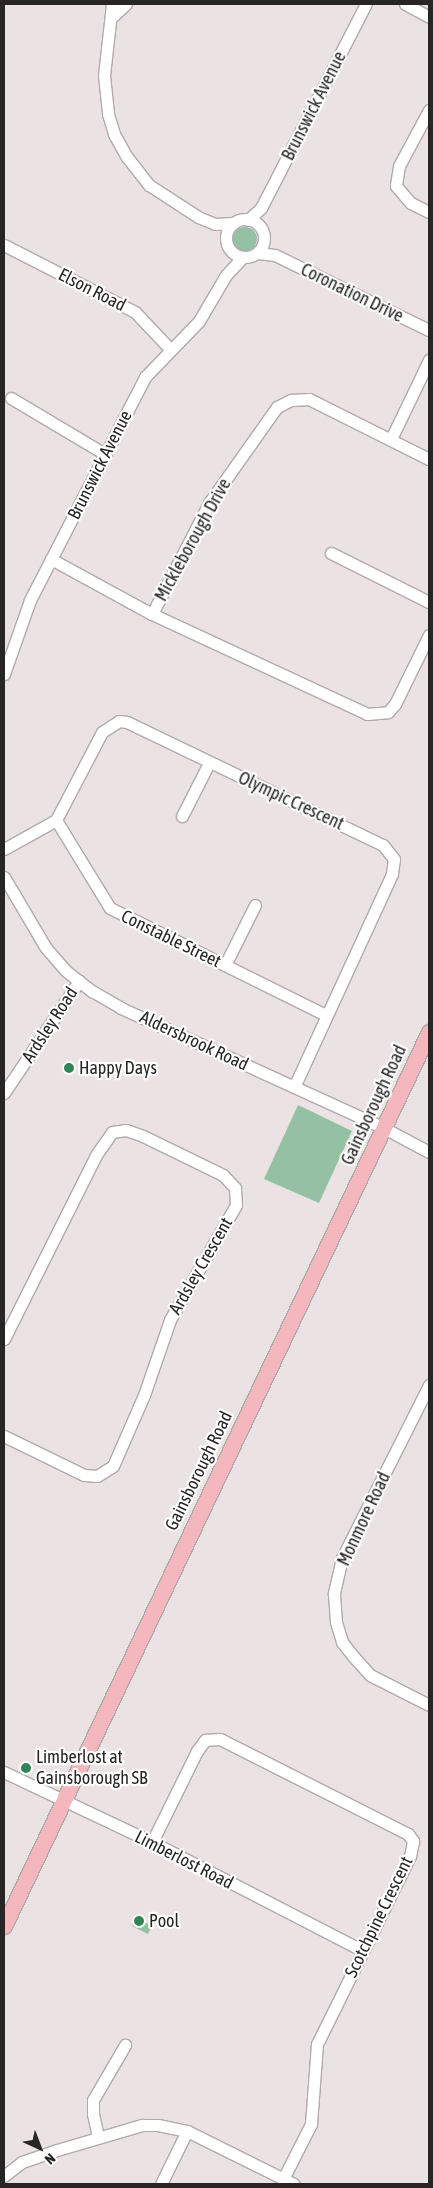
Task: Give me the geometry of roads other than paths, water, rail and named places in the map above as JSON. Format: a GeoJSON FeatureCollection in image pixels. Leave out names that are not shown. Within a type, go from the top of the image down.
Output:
{"type":"FeatureCollection","features":[{"type":"Feature","properties":{"kind":"main road","name":"Gainsborough Road"},"geometry":{"type":"LineString","coordinates":[[4,1926],[62,1800],[429,1032]]}},
{"type":"Feature","properties":{"kind":"street"},"geometry":{"type":"LineString","coordinates":[[112,4],[104,75],[114,134],[149,185],[198,217],[215,224],[248,220],[260,226],[265,240],[274,255]]}},
{"type":"Feature","properties":{"kind":"street"},"geometry":{"type":"LineString","coordinates":[[112,17],[126,4]]}},
{"type":"Feature","properties":{"kind":"street","name":"Brunswick Avenue"},"geometry":{"type":"LineString","coordinates":[[248,220],[261,208],[366,4]]}},
{"type":"Feature","properties":{"kind":"street"},"geometry":{"type":"LineString","coordinates":[[405,4],[429,17]]}},
{"type":"Feature","properties":{"kind":"street"},"geometry":{"type":"LineString","coordinates":[[429,110],[398,166],[396,186],[410,203],[429,212]]}},
{"type":"Feature","properties":{"kind":"street","name":"Brunswick Avenue"},"geometry":{"type":"LineString","coordinates":[[260,226],[261,208]]}},
{"type":"Feature","properties":{"kind":"street"},"geometry":{"type":"LineString","coordinates":[[228,245],[228,230],[234,223]]}},
{"type":"Feature","properties":{"kind":"street"},"geometry":{"type":"LineString","coordinates":[[215,224],[228,245],[243,258],[258,253],[265,240]]}},
{"type":"Feature","properties":{"kind":"street","name":"Elson Road"},"geometry":{"type":"LineString","coordinates":[[4,245],[135,312],[170,349]]}},
{"type":"Feature","properties":{"kind":"street","name":"Brunswick Avenue"},"geometry":{"type":"LineString","coordinates":[[226,275],[228,245]]}},
{"type":"Feature","properties":{"kind":"street","name":"Coronation Drive"},"geometry":{"type":"LineString","coordinates":[[258,253],[274,255],[429,330]]}},
{"type":"Feature","properties":{"kind":"street","name":"Brunswick Avenue"},"geometry":{"type":"LineString","coordinates":[[4,674],[30,600],[145,377],[199,321],[226,275],[243,258]]}},
{"type":"Feature","properties":{"kind":"street"},"geometry":{"type":"LineString","coordinates":[[391,439],[429,360]]}},
{"type":"Feature","properties":{"kind":"street"},"geometry":{"type":"LineString","coordinates":[[11,398],[105,454]]}},
{"type":"Feature","properties":{"kind":"street","name":"Mickleborough Drive"},"geometry":{"type":"LineString","coordinates":[[152,614],[209,503],[277,407],[291,400],[309,399],[429,458]]}},
{"type":"Feature","properties":{"kind":"street"},"geometry":{"type":"LineString","coordinates":[[331,553],[429,602]]}},
{"type":"Feature","properties":{"kind":"street","name":"Mickleborough Drive"},"geometry":{"type":"LineString","coordinates":[[51,559],[152,614],[367,714],[388,712],[395,704],[429,635]]}},
{"type":"Feature","properties":{"kind":"street","name":"Olympic Crescent"},"geometry":{"type":"LineString","coordinates":[[56,820],[102,732],[118,721],[127,722],[383,845],[394,859],[392,874],[294,1087]]}},
{"type":"Feature","properties":{"kind":"street"},"geometry":{"type":"LineString","coordinates":[[182,816],[209,763]]}},
{"type":"Feature","properties":{"kind":"street"},"geometry":{"type":"LineString","coordinates":[[4,849],[56,820]]}},
{"type":"Feature","properties":{"kind":"street","name":"Constable Street"},"geometry":{"type":"LineString","coordinates":[[56,820],[110,908],[326,1015]]}},
{"type":"Feature","properties":{"kind":"street","name":"Aldersbrook Road"},"geometry":{"type":"LineString","coordinates":[[4,877],[46,948],[79,981],[121,1008],[384,1128],[429,1152]]}},
{"type":"Feature","properties":{"kind":"street"},"geometry":{"type":"LineString","coordinates":[[225,965],[255,905]]}},
{"type":"Feature","properties":{"kind":"street","name":"Ardsley Road"},"geometry":{"type":"LineString","coordinates":[[4,1093],[79,981]]}},
{"type":"Feature","properties":{"kind":"street","name":"Ardsley Crescent"},"geometry":{"type":"LineString","coordinates":[[4,1339],[96,1154],[112,1132],[126,1130],[143,1136],[224,1175],[235,1188],[236,1205],[170,1320],[144,1395],[113,1466],[97,1476],[84,1475],[4,1436]]}},
{"type":"Feature","properties":{"kind":"street","name":"Monmore Road"},"geometry":{"type":"LineString","coordinates":[[429,1385],[342,1558],[334,1594],[336,1622],[342,1642],[353,1656],[370,1675],[429,1705]]}},
{"type":"Feature","properties":{"kind":"street","name":"Scotchpine Crescent"},"geometry":{"type":"LineString","coordinates":[[152,1842],[197,1750],[205,1740],[213,1739],[220,1739],[408,1834],[413,1842],[410,1856],[317,2044],[311,2124],[288,2182]]}},
{"type":"Feature","properties":{"kind":"street","name":"Limberlost Road"},"geometry":{"type":"LineString","coordinates":[[4,1772],[152,1842],[363,1951]]}},
{"type":"Feature","properties":{"kind":"street"},"geometry":{"type":"LineString","coordinates":[[98,2137],[92,2114],[93,2100],[125,2045]]}},
{"type":"Feature","properties":{"kind":"street"},"geometry":{"type":"LineString","coordinates":[[4,2176],[22,2162],[98,2137],[142,2125],[158,2124],[187,2131],[288,2182]]}},
{"type":"Feature","properties":{"kind":"street"},"geometry":{"type":"LineString","coordinates":[[161,2184],[187,2131]]}},
{"type":"Feature","properties":{"kind":"place","name":"Happy Days"},"geometry":{"type":"Point","coordinates":[69,1068]}},
{"type":"Feature","properties":{"kind":"place","name":"Limberlost at Gainsborough SB"},"geometry":{"type":"Point","coordinates":[26,1768]}},
{"type":"Feature","properties":{"kind":"place","name":"Pool"},"geometry":{"type":"Point","coordinates":[139,1921]}}]}
